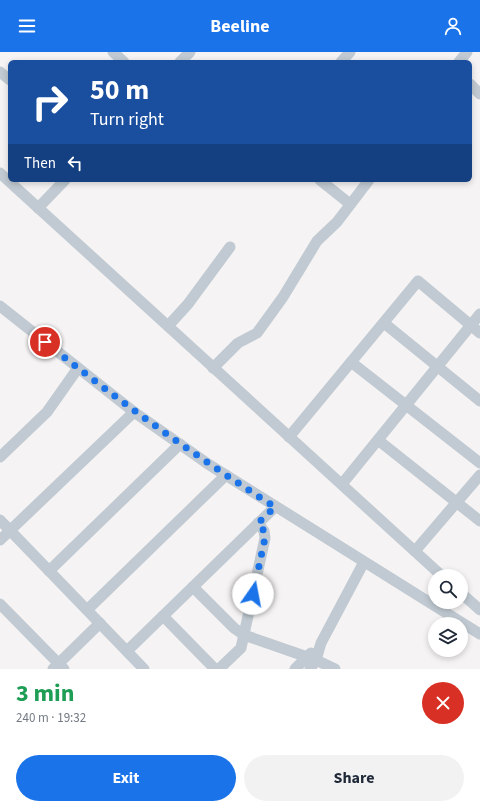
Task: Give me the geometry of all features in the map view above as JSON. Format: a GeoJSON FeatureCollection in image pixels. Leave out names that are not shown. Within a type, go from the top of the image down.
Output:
{"type":"FeatureCollection","features":[{"type":"Feature","properties":{"kind":"street"},"geometry":{"type":"LineString","coordinates":[[113,52],[122,60]]}},
{"type":"Feature","properties":{"kind":"street"},"geometry":{"type":"LineString","coordinates":[[182,60],[190,52]]}},
{"type":"Feature","properties":{"kind":"street"},"geometry":{"type":"LineString","coordinates":[[343,60],[350,52]]}},
{"type":"Feature","properties":{"kind":"street"},"geometry":{"type":"LineString","coordinates":[[461,60],[467,52]]}},
{"type":"Feature","properties":{"kind":"street"},"geometry":{"type":"LineString","coordinates":[[0,72],[8,78]]}},
{"type":"Feature","properties":{"kind":"street"},"geometry":{"type":"LineString","coordinates":[[472,86],[480,94]]}},
{"type":"Feature","properties":{"kind":"street"},"geometry":{"type":"LineString","coordinates":[[0,173],[8,180]]}},
{"type":"Feature","properties":{"kind":"street"},"geometry":{"type":"LineString","coordinates":[[10,182],[434,569]]}},
{"type":"Feature","properties":{"kind":"street"},"geometry":{"type":"LineString","coordinates":[[38,208],[63,182]]}},
{"type":"Feature","properties":{"kind":"street"},"geometry":{"type":"LineString","coordinates":[[322,182],[350,204]]}},
{"type":"Feature","properties":{"kind":"street"},"geometry":{"type":"LineString","coordinates":[[213,368],[238,343],[257,333],[303,266],[316,241],[337,222],[367,182]]}},
{"type":"Feature","properties":{"kind":"street"},"geometry":{"type":"LineString","coordinates":[[168,326],[188,304],[230,247]]}},
{"type":"Feature","properties":{"kind":"street"},"geometry":{"type":"LineString","coordinates":[[289,437],[418,281],[480,333]]}},
{"type":"Feature","properties":{"kind":"street"},"geometry":{"type":"LineString","coordinates":[[0,306],[134,412],[180,444],[275,507],[480,634]]}},
{"type":"Feature","properties":{"kind":"street"},"geometry":{"type":"LineString","coordinates":[[342,484],[480,314]]}},
{"type":"Feature","properties":{"kind":"street"},"geometry":{"type":"LineString","coordinates":[[384,323],[480,401]]}},
{"type":"Feature","properties":{"kind":"street"},"geometry":{"type":"LineString","coordinates":[[351,362],[480,463]]}},
{"type":"Feature","properties":{"kind":"street"},"geometry":{"type":"LineString","coordinates":[[0,457],[46,412],[78,368]]}},
{"type":"Feature","properties":{"kind":"street"},"geometry":{"type":"LineString","coordinates":[[0,540],[134,412]]}},
{"type":"Feature","properties":{"kind":"street"},"geometry":{"type":"LineString","coordinates":[[378,440],[480,521]]}},
{"type":"Feature","properties":{"kind":"street"},"geometry":{"type":"LineString","coordinates":[[49,571],[180,444]]}},
{"type":"Feature","properties":{"kind":"street"},"geometry":{"type":"LineString","coordinates":[[87,610],[226,475]]}},
{"type":"Feature","properties":{"kind":"street"},"geometry":{"type":"LineString","coordinates":[[415,551],[480,475]]}},
{"type":"Feature","properties":{"kind":"street"},"geometry":{"type":"LineString","coordinates":[[127,651],[275,507]]}},
{"type":"Feature","properties":{"kind":"street"},"geometry":{"type":"LineString","coordinates":[[0,520],[144,669]]}},
{"type":"Feature","properties":{"kind":"street"},"geometry":{"type":"LineString","coordinates":[[219,669],[241,648],[265,538],[264,531],[258,523]]}},
{"type":"Feature","properties":{"kind":"street"},"geometry":{"type":"LineString","coordinates":[[295,669],[311,662],[364,562]]}},
{"type":"Feature","properties":{"kind":"street"},"geometry":{"type":"LineString","coordinates":[[193,587],[234,628],[244,635],[311,662],[335,669]]}},
{"type":"Feature","properties":{"kind":"street"},"geometry":{"type":"LineString","coordinates":[[468,599],[480,610]]}},
{"type":"Feature","properties":{"kind":"street"},"geometry":{"type":"LineString","coordinates":[[0,604],[59,667],[100,623]]}},
{"type":"Feature","properties":{"kind":"street"},"geometry":{"type":"LineString","coordinates":[[163,616],[215,669]]}},
{"type":"Feature","properties":{"kind":"route"},"geometry":{"type":"LineString","coordinates":[[45,342],[134,412],[208,464],[275,507],[258,523],[264,531],[265,538],[253,594]]}}]}
